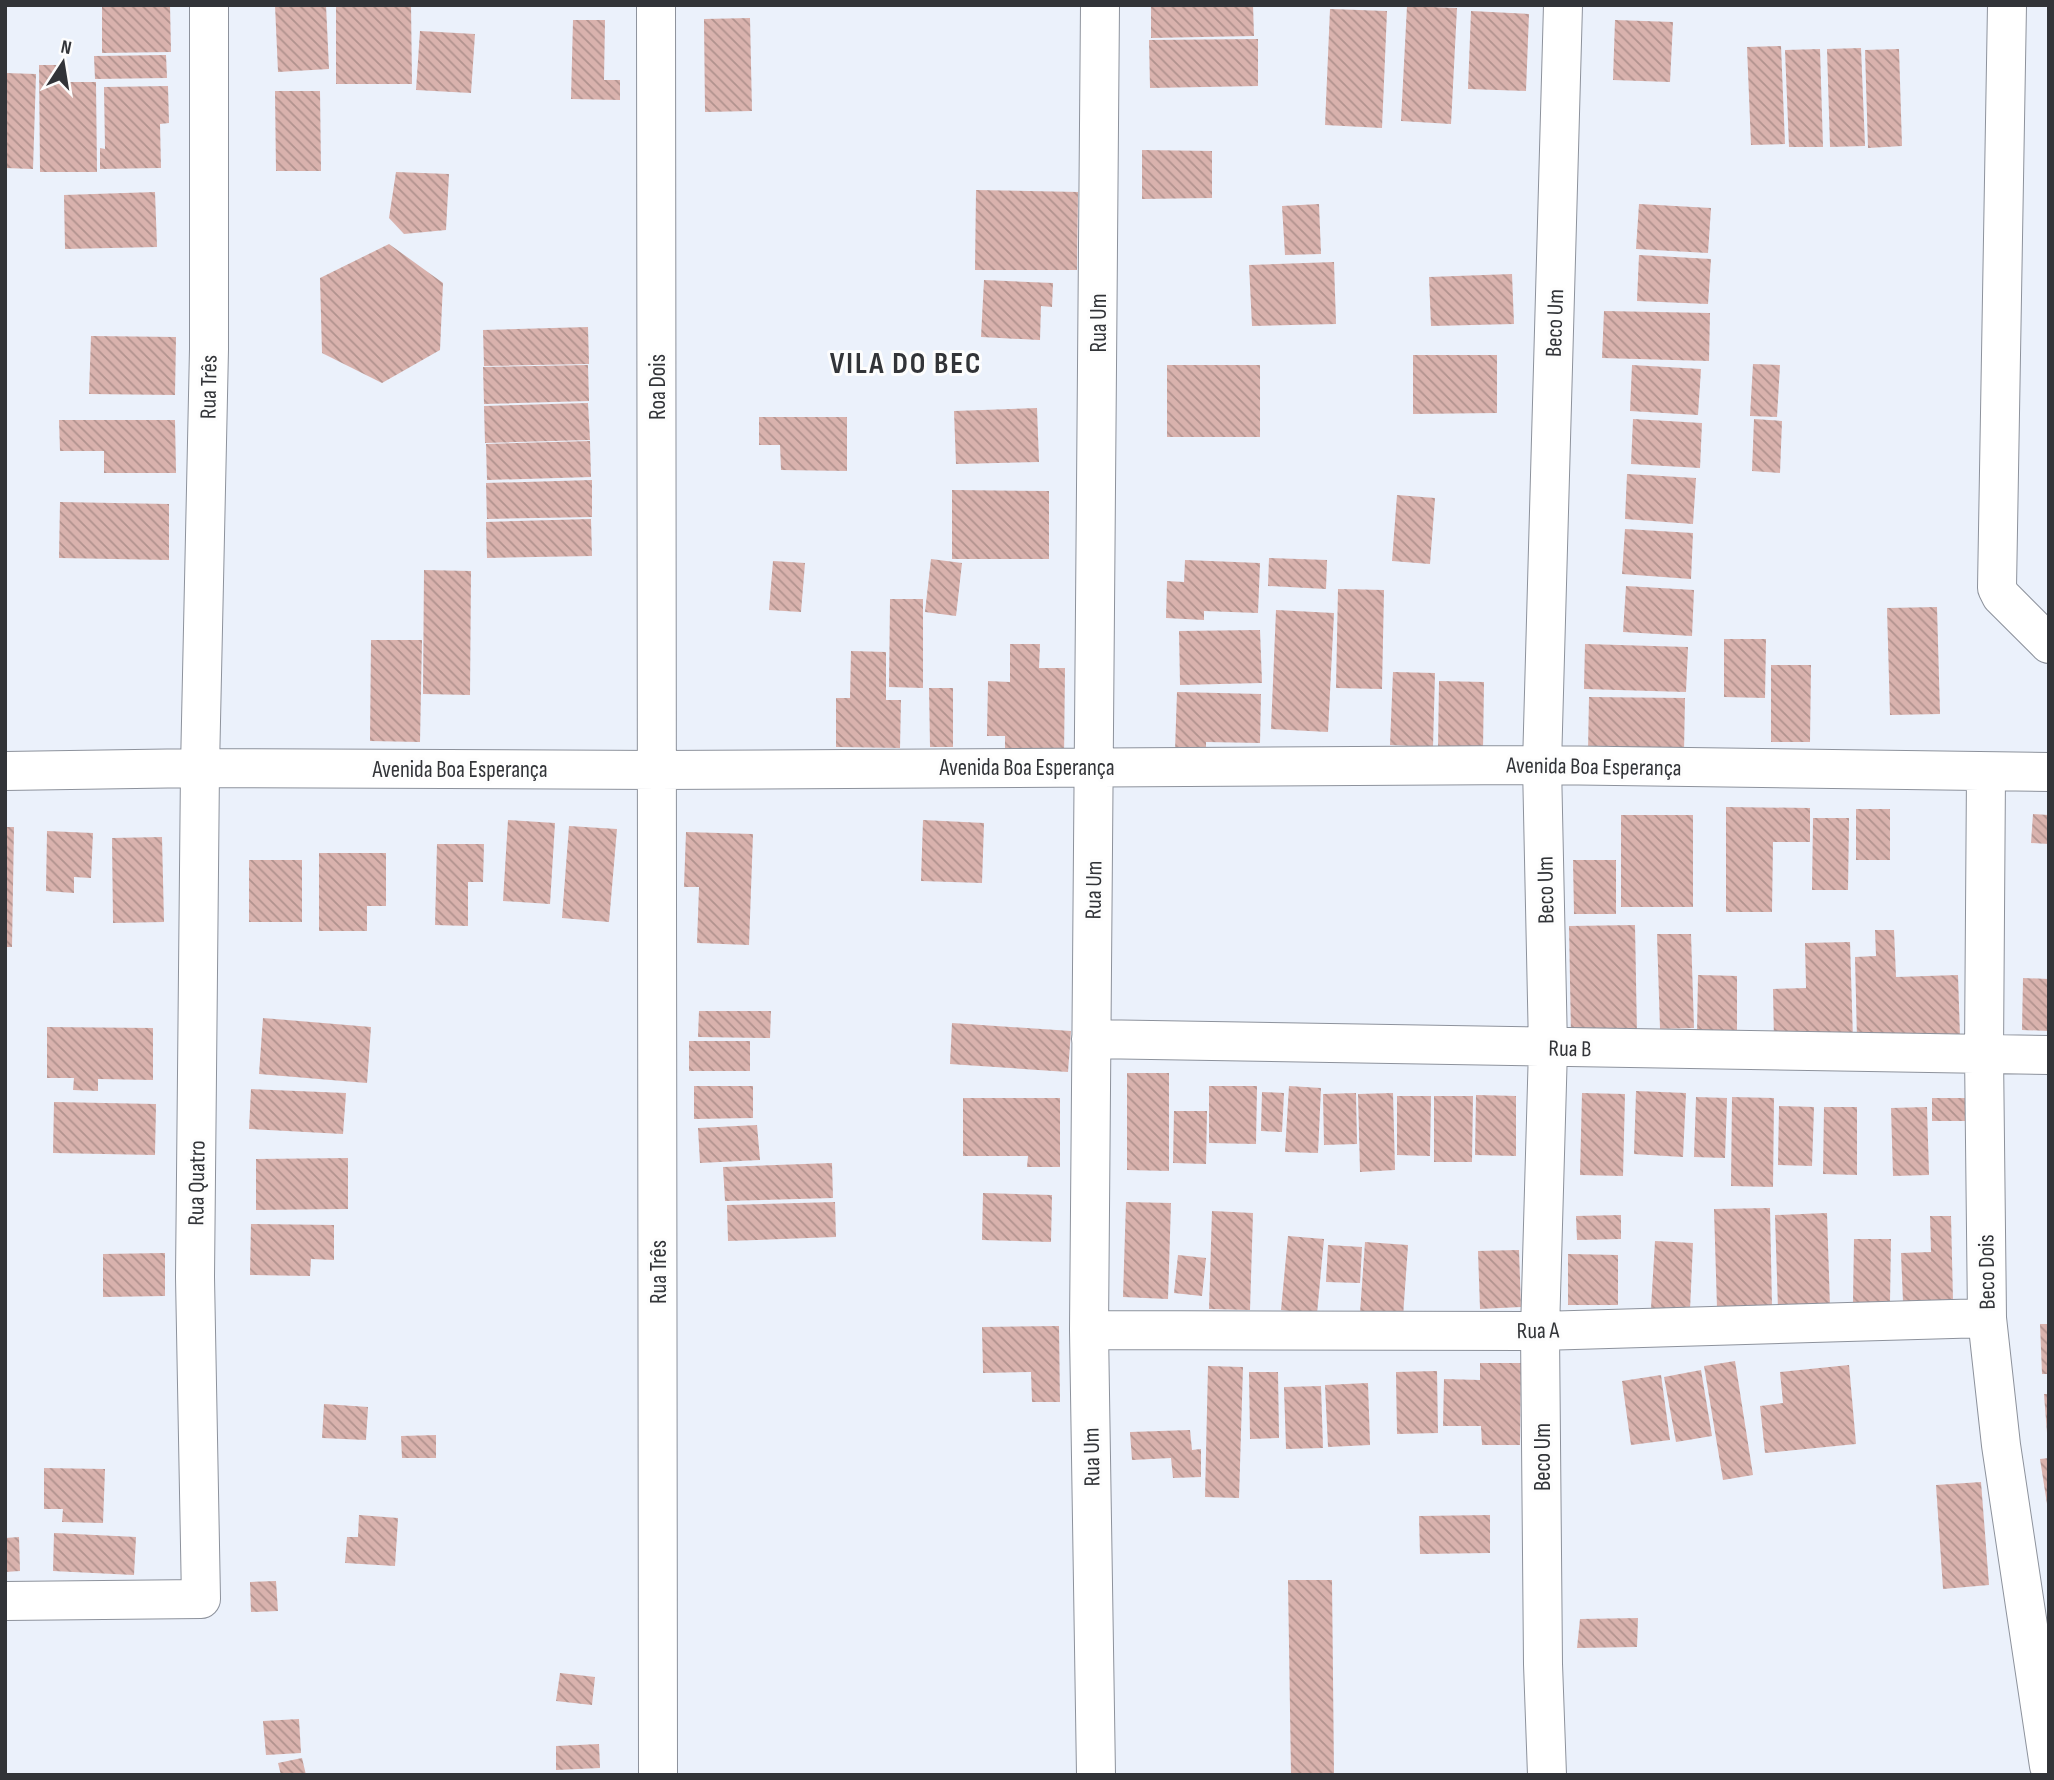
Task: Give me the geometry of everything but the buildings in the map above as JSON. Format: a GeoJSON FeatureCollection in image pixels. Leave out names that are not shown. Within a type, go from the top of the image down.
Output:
{"type":"FeatureCollection","features":[{"type":"Feature","properties":{"kind":"street","name":"Rua Três"},"geometry":{"type":"LineString","coordinates":[[200,768],[209,349],[209,5]]}},
{"type":"Feature","properties":{"kind":"street","name":"Roa Dois"},"geometry":{"type":"LineString","coordinates":[[656,5],[658,770]]}},
{"type":"Feature","properties":{"kind":"street","name":"Rua Um"},"geometry":{"type":"LineString","coordinates":[[1096,1775],[1089,1330],[1100,5]]}},
{"type":"Feature","properties":{"kind":"street","name":"Beco Um"},"geometry":{"type":"LineString","coordinates":[[1547,1775],[1543,1664],[1541,1331],[1548,1048],[1542,765],[1563,5]]}},
{"type":"Feature","properties":{"kind":"street"},"geometry":{"type":"LineString","coordinates":[[2007,5],[1997,587],[2001,596],[2049,644]]}},
{"type":"Feature","properties":{"kind":"street","name":"Avenida Boa Esperança"},"geometry":{"type":"LineString","coordinates":[[5,771],[200,768],[658,770],[1542,765],[2049,772]]}},
{"type":"Feature","properties":{"kind":"street","name":"Rua Quatro"},"geometry":{"type":"LineString","coordinates":[[5,1601],[201,1599],[194,1278],[200,768]]}},
{"type":"Feature","properties":{"kind":"street","name":"Rua Três"},"geometry":{"type":"LineString","coordinates":[[658,770],[658,1775]]}},
{"type":"Feature","properties":{"kind":"street","name":"Beco Dois"},"geometry":{"type":"LineString","coordinates":[[1986,773],[1984,1053],[1987,1318],[2001,1445],[2049,1766]]}},
{"type":"Feature","properties":{"kind":"street","name":"Rua B"},"geometry":{"type":"LineString","coordinates":[[1091,1039],[2049,1055]]}},
{"type":"Feature","properties":{"kind":"street","name":"Rua A"},"geometry":{"type":"LineString","coordinates":[[1089,1330],[1541,1331],[1987,1318]]}},
{"type":"Feature","properties":{"kind":"district","name":"VILA DO BEC"},"geometry":{"type":"Point","coordinates":[906,363]}}]}
